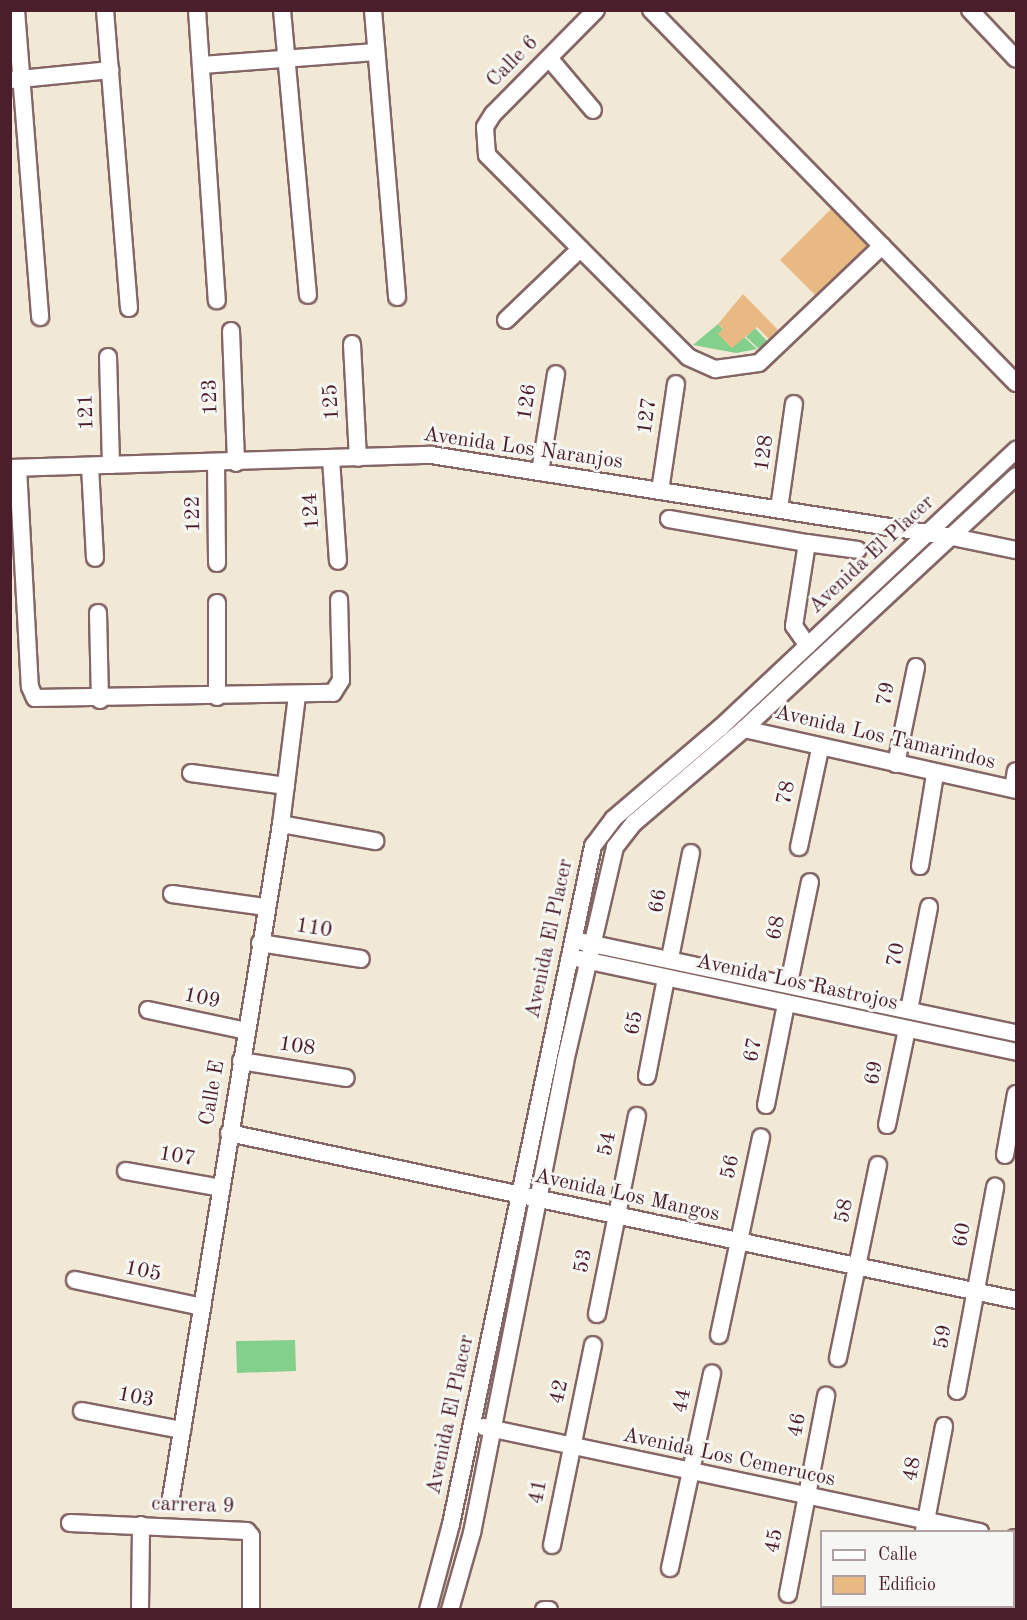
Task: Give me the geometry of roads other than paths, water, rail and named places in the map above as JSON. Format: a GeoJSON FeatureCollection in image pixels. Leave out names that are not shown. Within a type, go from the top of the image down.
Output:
{"type":"FeatureCollection","features":[{"type":"Feature","properties":{"kind":"street"},"geometry":{"type":"LineString","coordinates":[[16,10],[17,79],[40,317]]}},
{"type":"Feature","properties":{"kind":"street"},"geometry":{"type":"LineString","coordinates":[[105,10],[129,309]]}},
{"type":"Feature","properties":{"kind":"street"},"geometry":{"type":"LineString","coordinates":[[196,10],[202,65],[217,300]]}},
{"type":"Feature","properties":{"kind":"street"},"geometry":{"type":"LineString","coordinates":[[282,10],[308,295]]}},
{"type":"Feature","properties":{"kind":"street"},"geometry":{"type":"LineString","coordinates":[[373,10],[397,297]]}},
{"type":"Feature","properties":{"kind":"street","name":"Calle 6"},"geometry":{"type":"LineString","coordinates":[[580,249],[487,154],[485,126],[596,10]]}},
{"type":"Feature","properties":{"kind":"street"},"geometry":{"type":"LineString","coordinates":[[651,10],[1017,382]]}},
{"type":"Feature","properties":{"kind":"street"},"geometry":{"type":"LineString","coordinates":[[970,10],[1017,59]]}},
{"type":"Feature","properties":{"kind":"street"},"geometry":{"type":"LineString","coordinates":[[202,65],[376,52]]}},
{"type":"Feature","properties":{"kind":"street"},"geometry":{"type":"LineString","coordinates":[[549,58],[593,110]]}},
{"type":"Feature","properties":{"kind":"street"},"geometry":{"type":"LineString","coordinates":[[17,79],[111,70]]}},
{"type":"Feature","properties":{"kind":"street"},"geometry":{"type":"LineString","coordinates":[[506,320],[580,249],[688,357],[704,366],[728,370],[759,363],[882,246]]}},
{"type":"Feature","properties":{"kind":"street","name":"123"},"geometry":{"type":"LineString","coordinates":[[231,330],[236,463]]}},
{"type":"Feature","properties":{"kind":"street","name":"125"},"geometry":{"type":"LineString","coordinates":[[352,344],[358,458]]}},
{"type":"Feature","properties":{"kind":"street","name":"121"},"geometry":{"type":"LineString","coordinates":[[108,357],[111,465]]}},
{"type":"Feature","properties":{"kind":"street","name":"126"},"geometry":{"type":"LineString","coordinates":[[540,472],[556,374]]}},
{"type":"Feature","properties":{"kind":"street","name":"127"},"geometry":{"type":"LineString","coordinates":[[660,491],[675,384]]}},
{"type":"Feature","properties":{"kind":"street","name":"128"},"geometry":{"type":"LineString","coordinates":[[779,509],[795,404]]}},
{"type":"Feature","properties":{"kind":"street","name":"Avenida El Placer"},"geometry":{"type":"LineString","coordinates":[[428,1610],[451,1524],[593,846],[613,819],[721,727],[1017,450]]}},
{"type":"Feature","properties":{"kind":"street","name":"Avenida Los Naranjos"},"geometry":{"type":"LineString","coordinates":[[14,468],[236,463],[431,455],[953,537],[1017,550]]}},
{"type":"Feature","properties":{"kind":"street","name":"124"},"geometry":{"type":"LineString","coordinates":[[331,459],[338,561]]}},
{"type":"Feature","properties":{"kind":"street","name":"122"},"geometry":{"type":"LineString","coordinates":[[216,463],[217,564]]}},
{"type":"Feature","properties":{"kind":"street"},"geometry":{"type":"LineString","coordinates":[[90,466],[95,558]]}},
{"type":"Feature","properties":{"kind":"street"},"geometry":{"type":"LineString","coordinates":[[14,468],[17,539],[31,693],[43,700],[333,693],[340,680],[339,600]]}},
{"type":"Feature","properties":{"kind":"street","name":"Avenida El Placer"},"geometry":{"type":"LineString","coordinates":[[450,1610],[472,1533],[565,1062],[615,847],[634,823],[744,729],[1017,476]]}},
{"type":"Feature","properties":{"kind":"street"},"geometry":{"type":"LineString","coordinates":[[669,519],[807,543],[858,549]]}},
{"type":"Feature","properties":{"kind":"street"},"geometry":{"type":"LineString","coordinates":[[807,543],[794,626],[808,646]]}},
{"type":"Feature","properties":{"kind":"street"},"geometry":{"type":"LineString","coordinates":[[217,603],[218,697]]}},
{"type":"Feature","properties":{"kind":"street"},"geometry":{"type":"LineString","coordinates":[[98,613],[100,700]]}},
{"type":"Feature","properties":{"kind":"street","name":"79"},"geometry":{"type":"LineString","coordinates":[[896,764],[916,667]]}},
{"type":"Feature","properties":{"kind":"street","name":"Calle E"},"geometry":{"type":"LineString","coordinates":[[171,1498],[281,824],[297,695]]}},
{"type":"Feature","properties":{"kind":"street","name":"Avenida Los Tamarindos"},"geometry":{"type":"LineString","coordinates":[[744,729],[819,748],[1015,790]]}},
{"type":"Feature","properties":{"kind":"street","name":"78"},"geometry":{"type":"LineString","coordinates":[[799,847],[819,748]]}},
{"type":"Feature","properties":{"kind":"street"},"geometry":{"type":"LineString","coordinates":[[1015,790],[1017,771]]}},
{"type":"Feature","properties":{"kind":"street"},"geometry":{"type":"LineString","coordinates":[[191,772],[286,786]]}},
{"type":"Feature","properties":{"kind":"street"},"geometry":{"type":"LineString","coordinates":[[920,866],[935,774]]}},
{"type":"Feature","properties":{"kind":"street"},"geometry":{"type":"LineString","coordinates":[[281,824],[375,841]]}},
{"type":"Feature","properties":{"kind":"street","name":"66"},"geometry":{"type":"LineString","coordinates":[[670,958],[691,853]]}},
{"type":"Feature","properties":{"kind":"street","name":"68"},"geometry":{"type":"LineString","coordinates":[[789,983],[810,882]]}},
{"type":"Feature","properties":{"kind":"street"},"geometry":{"type":"LineString","coordinates":[[172,894],[266,908]]}},
{"type":"Feature","properties":{"kind":"street","name":"70"},"geometry":{"type":"LineString","coordinates":[[909,1010],[929,908]]}},
{"type":"Feature","properties":{"kind":"street","name":"110"},"geometry":{"type":"LineString","coordinates":[[260,943],[361,959]]}},
{"type":"Feature","properties":{"kind":"street","name":"Avenida Los Rastrojos"},"geometry":{"type":"LineString","coordinates":[[571,949],[593,944],[670,958],[1017,1033]]}},
{"type":"Feature","properties":{"kind":"street","name":"Avenida Los Rastrojos"},"geometry":{"type":"LineString","coordinates":[[571,949],[590,961],[1017,1052]]}},
{"type":"Feature","properties":{"kind":"street","name":"65"},"geometry":{"type":"LineString","coordinates":[[647,1076],[666,978]]}},
{"type":"Feature","properties":{"kind":"street","name":"67"},"geometry":{"type":"LineString","coordinates":[[766,1105],[786,1004]]}},
{"type":"Feature","properties":{"kind":"street","name":"109"},"geometry":{"type":"LineString","coordinates":[[148,1010],[247,1031]]}},
{"type":"Feature","properties":{"kind":"street","name":"69"},"geometry":{"type":"LineString","coordinates":[[887,1125],[907,1029]]}},
{"type":"Feature","properties":{"kind":"street","name":"108"},"geometry":{"type":"LineString","coordinates":[[241,1061],[346,1078]]}},
{"type":"Feature","properties":{"kind":"street"},"geometry":{"type":"LineString","coordinates":[[1005,1155],[1017,1094]]}},
{"type":"Feature","properties":{"kind":"street","name":"54"},"geometry":{"type":"LineString","coordinates":[[617,1217],[637,1116]]}},
{"type":"Feature","properties":{"kind":"street","name":"Avenida Los Mangos"},"geometry":{"type":"LineString","coordinates":[[229,1133],[1017,1300]]}},
{"type":"Feature","properties":{"kind":"street","name":"56"},"geometry":{"type":"LineString","coordinates":[[719,1335],[761,1137]]}},
{"type":"Feature","properties":{"kind":"street","name":"58"},"geometry":{"type":"LineString","coordinates":[[838,1358],[878,1165]]}},
{"type":"Feature","properties":{"kind":"street","name":"107"},"geometry":{"type":"LineString","coordinates":[[126,1171],[221,1188]]}},
{"type":"Feature","properties":{"kind":"street","name":"60"},"geometry":{"type":"LineString","coordinates":[[975,1292],[995,1187]]}},
{"type":"Feature","properties":{"kind":"street","name":"53"},"geometry":{"type":"LineString","coordinates":[[597,1314],[617,1217]]}},
{"type":"Feature","properties":{"kind":"street","name":"105"},"geometry":{"type":"LineString","coordinates":[[75,1280],[202,1307]]}},
{"type":"Feature","properties":{"kind":"street","name":"59"},"geometry":{"type":"LineString","coordinates":[[957,1391],[975,1292]]}},
{"type":"Feature","properties":{"kind":"street","name":"42"},"geometry":{"type":"LineString","coordinates":[[570,1448],[594,1345]]}},
{"type":"Feature","properties":{"kind":"street","name":"44"},"geometry":{"type":"LineString","coordinates":[[670,1568],[712,1373]]}},
{"type":"Feature","properties":{"kind":"street","name":"46"},"geometry":{"type":"LineString","coordinates":[[807,1498],[826,1396]]}},
{"type":"Feature","properties":{"kind":"street","name":"103"},"geometry":{"type":"LineString","coordinates":[[82,1411],[182,1430]]}},
{"type":"Feature","properties":{"kind":"street","name":"Avenida Los Cemerucos"},"geometry":{"type":"LineString","coordinates":[[471,1426],[807,1498],[925,1526],[962,1530]]}},
{"type":"Feature","properties":{"kind":"street","name":"48"},"geometry":{"type":"LineString","coordinates":[[925,1526],[944,1426]]}},
{"type":"Feature","properties":{"kind":"street","name":"41"},"geometry":{"type":"LineString","coordinates":[[552,1545],[570,1448]]}},
{"type":"Feature","properties":{"kind":"street","name":"45"},"geometry":{"type":"LineString","coordinates":[[788,1594],[807,1498]]}},
{"type":"Feature","properties":{"kind":"street"},"geometry":{"type":"LineString","coordinates":[[70,1523],[141,1525]]}},
{"type":"Feature","properties":{"kind":"street","name":"carrera 9"},"geometry":{"type":"LineString","coordinates":[[140,1610],[141,1525],[247,1531],[252,1536],[251,1610]]}},
{"type":"Feature","properties":{"kind":"street"},"geometry":{"type":"LineString","coordinates":[[544,1610],[549,1610]]}}]}
